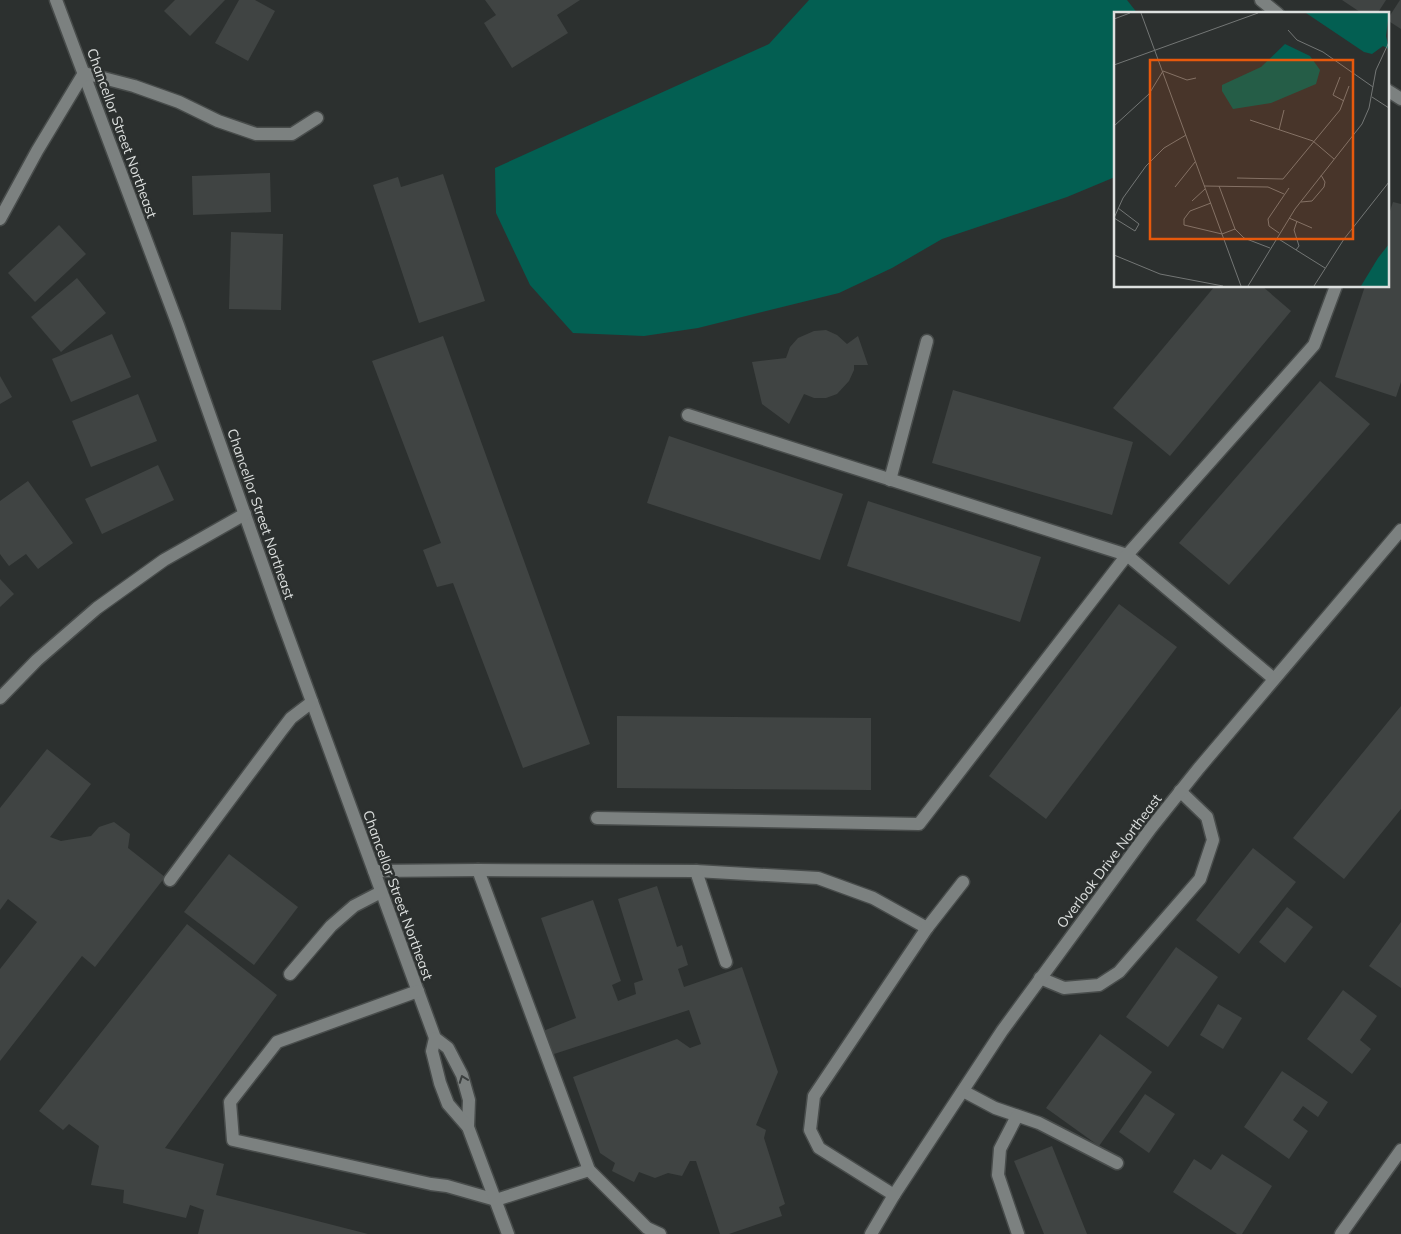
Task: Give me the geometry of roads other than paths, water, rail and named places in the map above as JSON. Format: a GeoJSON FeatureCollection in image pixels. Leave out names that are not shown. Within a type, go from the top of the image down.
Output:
{"type":"FeatureCollection","features":[{"type":"Feature","properties":{"kind":"street","name":"Chancellor Street Northeast"},"geometry":{"type":"LineString","coordinates":[[56,0],[178,325],[312,702],[435,1038],[448,1048],[462,1075],[469,1100],[468,1127]]}},
{"type":"Feature","properties":{"kind":"street"},"geometry":{"type":"LineString","coordinates":[[1261,0],[1276,12]]}},
{"type":"Feature","properties":{"kind":"street"},"geometry":{"type":"LineString","coordinates":[[0,218],[37,151],[84,74],[134,86],[179,102],[218,121],[256,134],[292,134],[317,118]]}},
{"type":"Feature","properties":{"kind":"street"},"geometry":{"type":"LineString","coordinates":[[1388,91],[1401,99]]}},
{"type":"Feature","properties":{"kind":"street"},"geometry":{"type":"LineString","coordinates":[[597,818],[919,824],[1127,555],[1314,345],[1335,288]]}},
{"type":"Feature","properties":{"kind":"street"},"geometry":{"type":"LineString","coordinates":[[890,480],[927,341]]}},
{"type":"Feature","properties":{"kind":"street"},"geometry":{"type":"LineString","coordinates":[[688,415],[1127,555],[1274,679]]}},
{"type":"Feature","properties":{"kind":"street"},"geometry":{"type":"LineString","coordinates":[[0,698],[37,660],[97,608],[164,560],[245,514]]}},
{"type":"Feature","properties":{"kind":"street","name":"Overlook Drive Northeast"},"geometry":{"type":"LineString","coordinates":[[876,1232],[894,1195],[1002,1031],[1040,978],[1180,791],[1401,530]]}},
{"type":"Feature","properties":{"kind":"street"},"geometry":{"type":"LineString","coordinates":[[170,880],[291,718],[312,702]]}},
{"type":"Feature","properties":{"kind":"street"},"geometry":{"type":"LineString","coordinates":[[1040,978],[1064,988],[1099,985],[1119,972],[1200,879],[1213,840],[1207,817],[1180,791]]}},
{"type":"Feature","properties":{"kind":"street"},"geometry":{"type":"LineString","coordinates":[[478,870],[589,1170],[647,1228],[660,1234]]}},
{"type":"Feature","properties":{"kind":"street"},"geometry":{"type":"LineString","coordinates":[[374,871],[696,872],[818,878],[873,898],[927,928]]}},
{"type":"Feature","properties":{"kind":"street"},"geometry":{"type":"LineString","coordinates":[[696,872],[726,962]]}},
{"type":"Feature","properties":{"kind":"street"},"geometry":{"type":"LineString","coordinates":[[894,1195],[818,1148],[810,1130],[814,1096],[927,928],[964,882]]}},
{"type":"Feature","properties":{"kind":"street"},"geometry":{"type":"LineString","coordinates":[[290,974],[330,926],[354,906],[381,892]]}},
{"type":"Feature","properties":{"kind":"street"},"geometry":{"type":"LineString","coordinates":[[418,991],[277,1042],[230,1102],[232,1140],[447,1186],[496,1200],[589,1170]]}},
{"type":"Feature","properties":{"kind":"street","name":"Chancellor Street Northeast"},"geometry":{"type":"LineString","coordinates":[[435,1038],[432,1051],[440,1084],[448,1104],[468,1127],[508,1234]]}},
{"type":"Feature","properties":{"kind":"street"},"geometry":{"type":"LineString","coordinates":[[963,1091],[995,1108],[1038,1123],[1117,1163]]}},
{"type":"Feature","properties":{"kind":"street"},"geometry":{"type":"LineString","coordinates":[[1017,1116],[1000,1149],[998,1175],[1018,1234]]}},
{"type":"Feature","properties":{"kind":"street"},"geometry":{"type":"LineString","coordinates":[[1341,1234],[1401,1150]]}}]}
